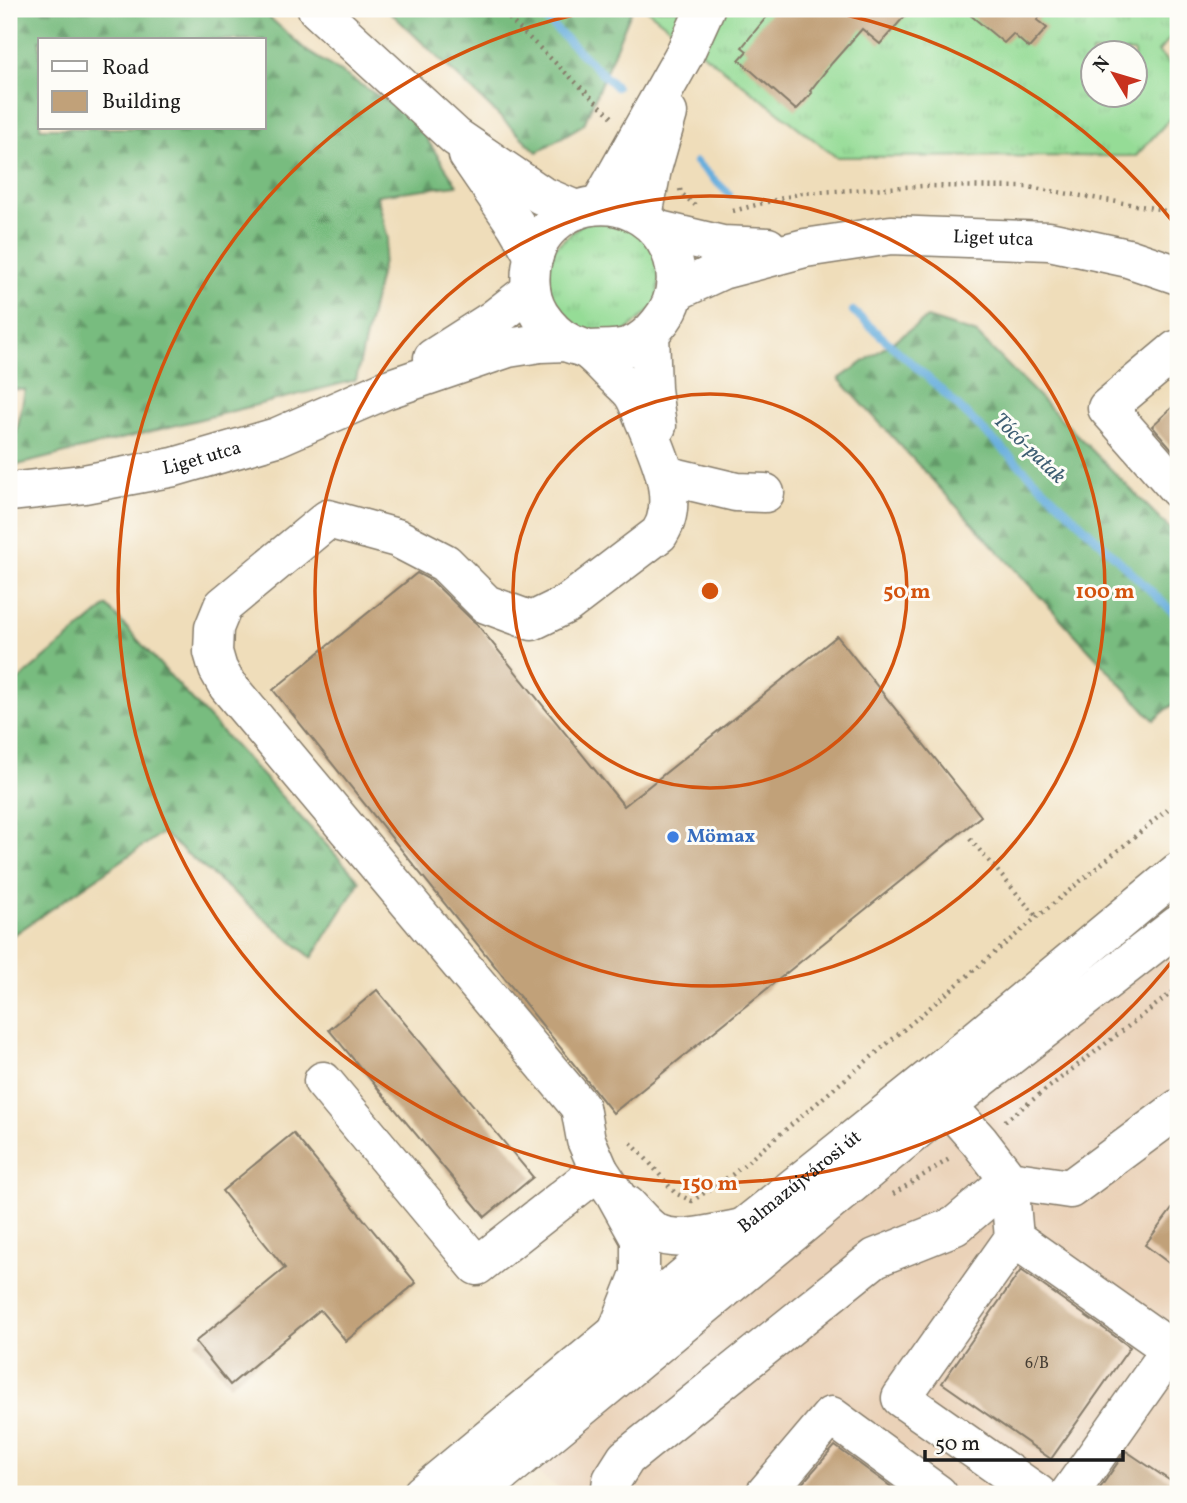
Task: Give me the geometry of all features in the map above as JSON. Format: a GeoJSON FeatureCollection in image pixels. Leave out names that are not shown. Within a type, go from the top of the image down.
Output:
{"type":"FeatureCollection","features":[{"type":"Feature","properties":{"kind":"street"},"geometry":{"type":"LineString","coordinates":[[317,9],[456,137],[541,195],[588,207],[624,208],[651,223],[670,247],[675,267],[675,292],[666,315],[650,334],[629,347],[578,346]]}},
{"type":"Feature","properties":{"kind":"street"},"geometry":{"type":"LineString","coordinates":[[532,273],[539,242],[555,223],[588,207],[685,53],[705,9]]}},
{"type":"Feature","properties":{"kind":"street"},"geometry":{"type":"LineString","coordinates":[[651,223],[652,169],[685,53]]}},
{"type":"Feature","properties":{"kind":"street"},"geometry":{"type":"LineString","coordinates":[[456,137],[516,225],[532,273],[539,313],[551,330],[578,346],[632,393],[663,468],[736,492],[765,493]]}},
{"type":"Feature","properties":{"kind":"street","name":"Liget utca"},"geometry":{"type":"LineString","coordinates":[[651,223],[722,245],[805,248]]}},
{"type":"Feature","properties":{"kind":"street","name":"Liget utca"},"geometry":{"type":"LineString","coordinates":[[675,292],[722,270],[805,248],[891,235],[1049,242],[1128,258],[1178,275]]}},
{"type":"Feature","properties":{"kind":"street","name":"Liget utca"},"geometry":{"type":"LineString","coordinates":[[385,390],[494,319],[532,273]]}},
{"type":"Feature","properties":{"kind":"street"},"geometry":{"type":"LineString","coordinates":[[617,1332],[640,1274],[640,1239],[586,1140],[580,1107],[227,685],[213,652],[215,628],[223,606],[328,519],[397,538],[444,563],[486,604],[532,621],[567,604],[659,534],[666,519],[668,504],[652,389],[650,334]]}},
{"type":"Feature","properties":{"kind":"street","name":"Liget utca"},"geometry":{"type":"LineString","coordinates":[[9,492],[84,484],[174,467],[277,437],[385,390],[508,348],[540,343],[578,346]]}},
{"type":"Feature","properties":{"kind":"street"},"geometry":{"type":"LineString","coordinates":[[1178,351],[1176,349],[1107,408],[1178,489]]}},
{"type":"Feature","properties":{"kind":"street","name":"Balmazújvárosi út"},"geometry":{"type":"LineString","coordinates":[[422,1494],[1178,872]]}},
{"type":"Feature","properties":{"kind":"street","name":"Balmazújvárosi út"},"geometry":{"type":"LineString","coordinates":[[477,1494],[947,1105],[1178,925]]}},
{"type":"Feature","properties":{"kind":"street"},"geometry":{"type":"LineString","coordinates":[[323,1081],[477,1266],[607,1182]]}},
{"type":"Feature","properties":{"kind":"street"},"geometry":{"type":"LineString","coordinates":[[947,1105],[1009,1180],[1014,1238],[901,1398],[1038,1494]]}},
{"type":"Feature","properties":{"kind":"street"},"geometry":{"type":"LineString","coordinates":[[582,1494],[875,1258],[955,1226],[1009,1180],[1070,1189],[1178,1109]]}},
{"type":"Feature","properties":{"kind":"street"},"geometry":{"type":"LineString","coordinates":[[607,1182],[654,1232],[671,1238],[743,1228]]}},
{"type":"Feature","properties":{"kind":"street"},"geometry":{"type":"LineString","coordinates":[[1014,1238],[1171,1349],[1069,1494]]}},
{"type":"Feature","properties":{"kind":"street"},"geometry":{"type":"LineString","coordinates":[[765,1494],[831,1416],[938,1494]]}},
{"type":"Feature","properties":{"kind":"street"},"geometry":{"type":"LineString","coordinates":[[610,1494],[612,1480],[626,1458]]}},
{"type":"Feature","properties":{"kind":"path"},"geometry":{"type":"LineString","coordinates":[[499,9],[614,118]]}},
{"type":"Feature","properties":{"kind":"path"},"geometry":{"type":"LineString","coordinates":[[679,185],[681,193],[702,211]]}},
{"type":"Feature","properties":{"kind":"path"},"geometry":{"type":"LineString","coordinates":[[729,213],[802,193],[922,186],[1028,187],[1159,209],[1178,216]]}},
{"type":"Feature","properties":{"kind":"path"},"geometry":{"type":"LineString","coordinates":[[631,1143],[675,1193],[692,1201],[733,1174],[1178,801]]}},
{"type":"Feature","properties":{"kind":"path"},"geometry":{"type":"LineString","coordinates":[[970,839],[1037,918]]}},
{"type":"Feature","properties":{"kind":"shaded area"},"geometry":{"type":"Polygon","coordinates":[[[1178,881],[1178,1494],[567,1494],[495,1444],[1178,881]]]}},
{"type":"Feature","properties":{"kind":"green space"},"geometry":{"type":"Polygon","coordinates":[[[9,9],[260,9],[307,51],[412,117],[457,185],[377,195],[388,239],[356,380],[10,467],[25,390],[9,389],[9,9]]]}},
{"type":"Feature","properties":{"kind":"green space"},"geometry":{"type":"Polygon","coordinates":[[[387,9],[632,9],[584,124],[537,152],[387,9]]]}},
{"type":"Feature","properties":{"kind":"green space"},"geometry":{"type":"Polygon","coordinates":[[[646,9],[1178,9],[1178,29],[1158,52],[1178,71],[1178,110],[1136,156],[836,157],[646,9]]]}},
{"type":"Feature","properties":{"kind":"green space"},"geometry":{"type":"Polygon","coordinates":[[[585,221],[631,224],[661,258],[657,304],[623,334],[577,331],[548,296],[551,251],[585,221]]]}},
{"type":"Feature","properties":{"kind":"green space"},"geometry":{"type":"Polygon","coordinates":[[[927,318],[977,334],[1178,537],[1178,700],[1154,720],[839,379],[927,318]]]}},
{"type":"Feature","properties":{"kind":"green space"},"geometry":{"type":"Polygon","coordinates":[[[107,606],[360,881],[312,958],[162,833],[9,938],[9,688],[107,606]]]}},
{"type":"Feature","properties":{"kind":"building"},"geometry":{"type":"Polygon","coordinates":[[[773,9],[911,9],[880,44],[862,29],[796,110],[739,60],[747,51],[742,47],[773,9]]]}},
{"type":"Feature","properties":{"kind":"building"},"geometry":{"type":"Polygon","coordinates":[[[963,9],[1046,9],[1037,20],[1047,28],[1029,48],[1013,34],[1004,43],[963,9]]]}},
{"type":"Feature","properties":{"kind":"building"},"geometry":{"type":"Polygon","coordinates":[[[1178,402],[1178,456],[1152,426],[1178,402]]]}},
{"type":"Feature","properties":{"kind":"building","name":"Mömax"},"geometry":{"type":"Polygon","coordinates":[[[417,573],[432,581],[477,624],[624,806],[837,636],[981,816],[613,1113],[273,690],[417,573]]]}},
{"type":"Feature","properties":{"kind":"building"},"geometry":{"type":"Polygon","coordinates":[[[377,990],[533,1177],[485,1217],[329,1030],[377,990]]]}},
{"type":"Feature","properties":{"kind":"building"},"geometry":{"type":"Polygon","coordinates":[[[293,1133],[416,1283],[346,1341],[320,1310],[230,1385],[195,1342],[285,1268],[222,1191],[293,1133]]]}},
{"type":"Feature","properties":{"kind":"building"},"geometry":{"type":"Polygon","coordinates":[[[1178,1201],[1178,1270],[1145,1245],[1178,1201]]]}},
{"type":"Feature","properties":{"kind":"building"},"geometry":{"type":"Polygon","coordinates":[[[1021,1270],[1130,1347],[1051,1459],[942,1383],[1021,1270]]]}},
{"type":"Feature","properties":{"kind":"building"},"geometry":{"type":"Polygon","coordinates":[[[835,1446],[901,1494],[793,1494],[835,1446]]]}},
{"type":"Feature","properties":{"kind":"building"},"geometry":{"type":"Polygon","coordinates":[[[1126,1451],[1178,1486],[1178,1494],[1096,1494],[1126,1451]]]}},
{"type":"Feature","properties":{"kind":"waterway","name":"Tócó-patak"},"geometry":{"type":"LineString","coordinates":[[535,9],[616,87]]}},
{"type":"Feature","properties":{"kind":"waterway","name":"Tócó-patak"},"geometry":{"type":"LineString","coordinates":[[696,162],[729,194]]}},
{"type":"Feature","properties":{"kind":"waterway","name":"Tócó-patak"},"geometry":{"type":"LineString","coordinates":[[853,311],[936,385],[1178,617]]}},
{"type":"Feature","properties":{"kind":"place","name":"Mömax"},"geometry":{"type":"Point","coordinates":[673,837]}}]}
